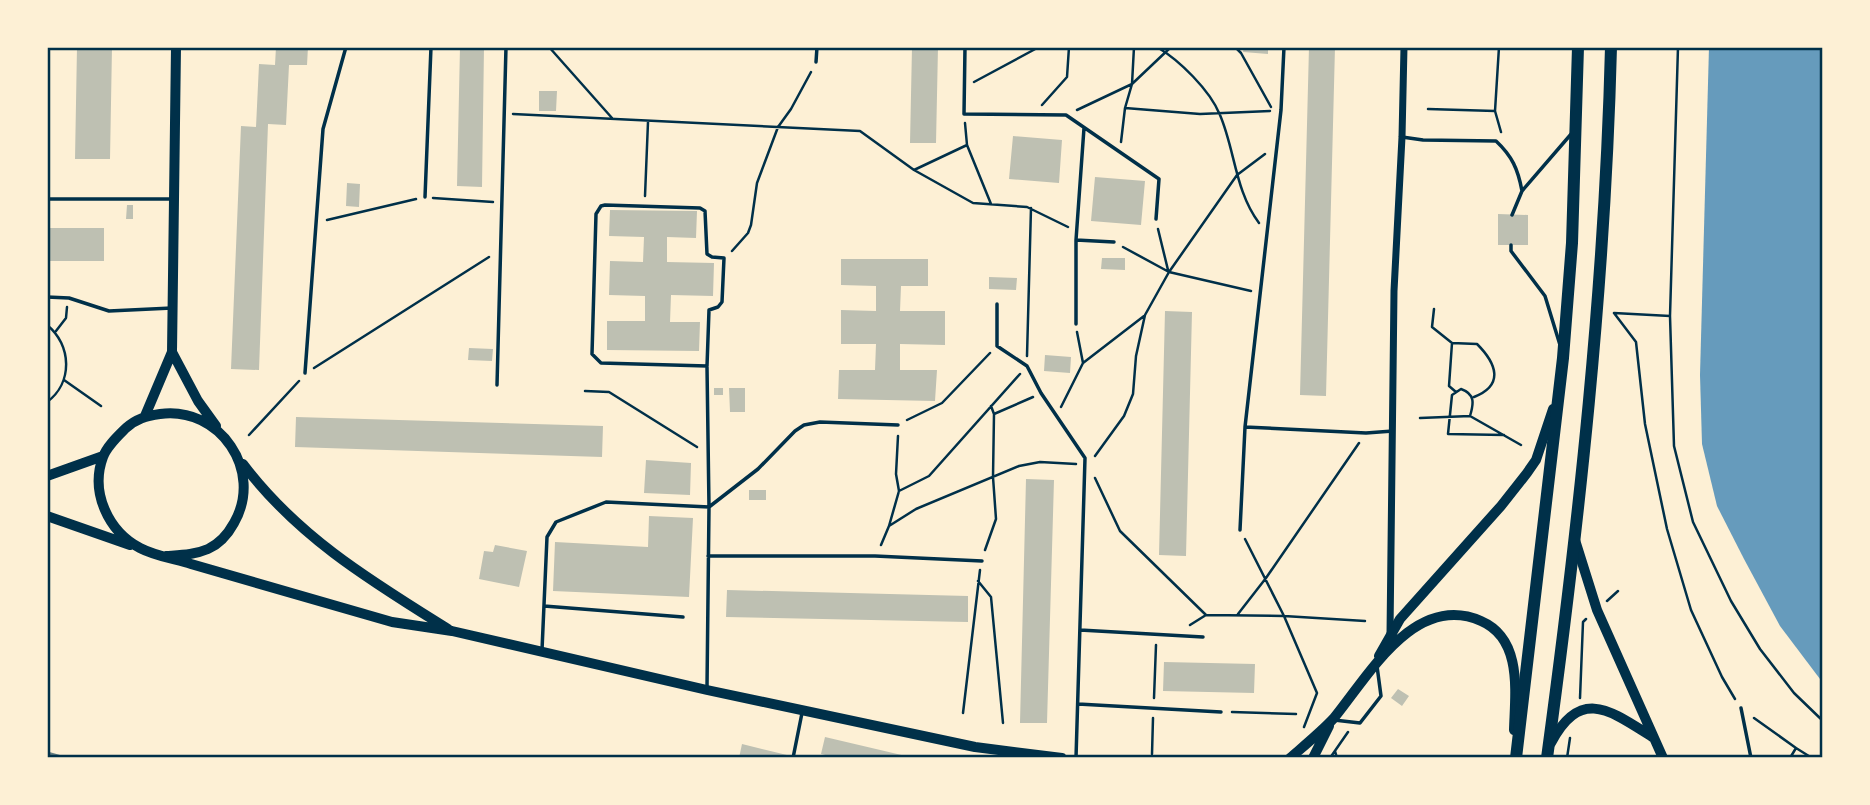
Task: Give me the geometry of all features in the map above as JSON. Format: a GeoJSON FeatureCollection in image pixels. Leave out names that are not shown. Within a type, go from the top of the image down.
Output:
{"type":"FeatureCollection","features":[{"type":"Feature","properties":{"kind":"highway"},"geometry":{"type":"LineString","coordinates":[[1515,758],[1563,358],[1572,243],[1578,47]]}},
{"type":"Feature","properties":{"kind":"highway"},"geometry":{"type":"LineString","coordinates":[[1548,753],[1587,430],[1609,149],[1611,47]]}},
{"type":"Feature","properties":{"kind":"main road"},"geometry":{"type":"LineString","coordinates":[[1376,663],[1400,619],[1501,506],[1536,460],[1560,390]]}},
{"type":"Feature","properties":{"kind":"main road"},"geometry":{"type":"LineString","coordinates":[[1575,538],[1597,610],[1663,758]]}},
{"type":"Feature","properties":{"kind":"main road"},"geometry":{"type":"LineString","coordinates":[[1312,758],[1332,720],[1376,663],[1412,629],[1429,618],[1459,614],[1469,615],[1487,623],[1509,647],[1516,675],[1515,758]]}},
{"type":"Feature","properties":{"kind":"main road"},"geometry":{"type":"LineString","coordinates":[[1548,753],[1559,728],[1568,717],[1579,710],[1598,708],[1621,717],[1654,738]]}},
{"type":"Feature","properties":{"kind":"main road"},"geometry":{"type":"LineString","coordinates":[[1290,758],[1332,720]]}},
{"type":"Feature","properties":{"kind":"street"},"geometry":{"type":"LineString","coordinates":[[145,416],[172,352],[176,47]]}},
{"type":"Feature","properties":{"kind":"street"},"geometry":{"type":"LineString","coordinates":[[1390,635],[1395,291],[1404,47]]}},
{"type":"Feature","properties":{"kind":"street"},"geometry":{"type":"LineString","coordinates":[[172,352],[198,401],[267,495],[355,571],[452,631]]}},
{"type":"Feature","properties":{"kind":"street"},"geometry":{"type":"LineString","coordinates":[[140,548],[122,535],[104,511],[99,475],[103,456],[130,425],[145,416],[168,413],[189,415],[204,421],[225,438]]}},
{"type":"Feature","properties":{"kind":"street"},"geometry":{"type":"LineString","coordinates":[[47,476],[103,456]]}},
{"type":"Feature","properties":{"kind":"street"},"geometry":{"type":"LineString","coordinates":[[166,556],[192,554],[210,548],[229,533],[242,510],[245,488],[240,461]]}},
{"type":"Feature","properties":{"kind":"street"},"geometry":{"type":"LineString","coordinates":[[47,516],[166,556],[392,622],[452,631],[707,691],[989,750],[1062,758]]}},
{"type":"Feature","properties":{"kind":"street"},"geometry":{"type":"LineString","coordinates":[[989,750],[1006,758]]}},
{"type":"Feature","properties":{"kind":"lane"},"geometry":{"type":"LineString","coordinates":[[47,47],[47,55]]}},
{"type":"Feature","properties":{"kind":"lane"},"geometry":{"type":"LineString","coordinates":[[305,373],[323,129],[346,47]]}},
{"type":"Feature","properties":{"kind":"lane"},"geometry":{"type":"LineString","coordinates":[[425,197],[431,47]]}},
{"type":"Feature","properties":{"kind":"lane"},"geometry":{"type":"LineString","coordinates":[[498,385],[506,47]]}},
{"type":"Feature","properties":{"kind":"lane"},"geometry":{"type":"LineString","coordinates":[[816,62],[817,47]]}},
{"type":"Feature","properties":{"kind":"lane"},"geometry":{"type":"LineString","coordinates":[[965,47],[964,114],[1066,115],[1159,179],[1156,219]]}},
{"type":"Feature","properties":{"kind":"lane"},"geometry":{"type":"LineString","coordinates":[[1240,530],[1245,427],[1277,146],[1284,47]]}},
{"type":"Feature","properties":{"kind":"lane"},"geometry":{"type":"LineString","coordinates":[[1076,324],[1076,231],[1084,128]]}},
{"type":"Feature","properties":{"kind":"lane"},"geometry":{"type":"LineString","coordinates":[[1512,215],[1522,191],[1576,129]]}},
{"type":"Feature","properties":{"kind":"lane"},"geometry":{"type":"LineString","coordinates":[[1402,137],[1423,140],[1496,141],[1510,154],[1519,172],[1522,191]]}},
{"type":"Feature","properties":{"kind":"lane"},"geometry":{"type":"LineString","coordinates":[[47,199],[174,199]]}},
{"type":"Feature","properties":{"kind":"lane"},"geometry":{"type":"LineString","coordinates":[[707,366],[601,363],[592,354],[597,209],[605,205],[703,209],[707,215],[707,254],[724,258],[722,302],[718,307],[709,310],[707,691]]}},
{"type":"Feature","properties":{"kind":"lane"},"geometry":{"type":"LineString","coordinates":[[1076,240],[1114,242]]}},
{"type":"Feature","properties":{"kind":"lane"},"geometry":{"type":"LineString","coordinates":[[1511,245],[1511,251],[1545,296],[1563,358]]}},
{"type":"Feature","properties":{"kind":"lane"},"geometry":{"type":"LineString","coordinates":[[47,297],[69,298],[109,311],[173,308]]}},
{"type":"Feature","properties":{"kind":"lane"},"geometry":{"type":"LineString","coordinates":[[997,304],[998,345],[1027,366],[1041,393],[1085,458],[1076,758]]}},
{"type":"Feature","properties":{"kind":"lane"},"geometry":{"type":"LineString","coordinates":[[542,652],[547,537],[556,522],[606,502],[709,508],[758,469],[804,425],[820,422],[898,425]]}},
{"type":"Feature","properties":{"kind":"lane"},"geometry":{"type":"LineString","coordinates":[[1245,427],[1366,433],[1393,431]]}},
{"type":"Feature","properties":{"kind":"lane"},"geometry":{"type":"LineString","coordinates":[[708,556],[876,556],[982,561]]}},
{"type":"Feature","properties":{"kind":"lane"},"geometry":{"type":"LineString","coordinates":[[544,606],[683,617]]}},
{"type":"Feature","properties":{"kind":"lane"},"geometry":{"type":"LineString","coordinates":[[1080,630],[1203,637]]}},
{"type":"Feature","properties":{"kind":"lane"},"geometry":{"type":"LineString","coordinates":[[1332,720],[1360,723],[1381,696],[1376,663]]}},
{"type":"Feature","properties":{"kind":"lane"},"geometry":{"type":"LineString","coordinates":[[1078,704],[1221,712]]}},
{"type":"Feature","properties":{"kind":"lane"},"geometry":{"type":"LineString","coordinates":[[1741,708],[1751,758]]}},
{"type":"Feature","properties":{"kind":"lane"},"geometry":{"type":"LineString","coordinates":[[793,758],[803,711]]}},
{"type":"Feature","properties":{"kind":"path"},"geometry":{"type":"LineString","coordinates":[[549,47],[612,119]]}},
{"type":"Feature","properties":{"kind":"path"},"geometry":{"type":"LineString","coordinates":[[1033,115],[1067,77],[1069,47]]}},
{"type":"Feature","properties":{"kind":"path"},"geometry":{"type":"LineString","coordinates":[[1120,152],[1125,108],[1132,84],[1134,47]]}},
{"type":"Feature","properties":{"kind":"path"},"geometry":{"type":"LineString","coordinates":[[1157,47],[1196,80],[1220,113],[1248,209],[1267,234]]}},
{"type":"Feature","properties":{"kind":"path"},"geometry":{"type":"LineString","coordinates":[[1066,115],[1132,84],[1171,47]]}},
{"type":"Feature","properties":{"kind":"path"},"geometry":{"type":"LineString","coordinates":[[1125,108],[1200,114],[1273,111],[1235,47]]}},
{"type":"Feature","properties":{"kind":"path"},"geometry":{"type":"LineString","coordinates":[[1428,108],[1495,111],[1499,47]]}},
{"type":"Feature","properties":{"kind":"path"},"geometry":{"type":"LineString","coordinates":[[1678,47],[1670,316],[1674,446],[1693,522],[1731,601],[1760,649],[1794,693],[1823,721]]}},
{"type":"Feature","properties":{"kind":"path"},"geometry":{"type":"LineString","coordinates":[[965,87],[1039,48]]}},
{"type":"Feature","properties":{"kind":"path"},"geometry":{"type":"LineString","coordinates":[[724,258],[743,239],[751,225],[757,183],[778,127],[791,109],[816,62]]}},
{"type":"Feature","properties":{"kind":"path"},"geometry":{"type":"LineString","coordinates":[[506,113],[860,131],[914,170],[973,203],[1031,208],[1076,231]]}},
{"type":"Feature","properties":{"kind":"path"},"geometry":{"type":"LineString","coordinates":[[964,114],[967,145],[991,204]]}},
{"type":"Feature","properties":{"kind":"path"},"geometry":{"type":"LineString","coordinates":[[645,206],[648,120]]}},
{"type":"Feature","properties":{"kind":"path"},"geometry":{"type":"LineString","coordinates":[[914,170],[967,145]]}},
{"type":"Feature","properties":{"kind":"path"},"geometry":{"type":"LineString","coordinates":[[890,526],[916,509],[1019,466],[1040,462],[1077,464],[1085,458],[1096,456],[1124,416],[1133,394],[1136,356],[1145,315],[1169,272],[1237,175],[1277,146]]}},
{"type":"Feature","properties":{"kind":"path"},"geometry":{"type":"LineString","coordinates":[[316,222],[425,197],[503,203]]}},
{"type":"Feature","properties":{"kind":"path"},"geometry":{"type":"LineString","coordinates":[[899,491],[929,476],[1027,366],[1031,208]]}},
{"type":"Feature","properties":{"kind":"path"},"geometry":{"type":"LineString","coordinates":[[1156,219],[1169,272]]}},
{"type":"Feature","properties":{"kind":"path"},"geometry":{"type":"LineString","coordinates":[[1114,242],[1169,272],[1261,293]]}},
{"type":"Feature","properties":{"kind":"path"},"geometry":{"type":"LineString","coordinates":[[249,435],[305,373],[502,249]]}},
{"type":"Feature","properties":{"kind":"path"},"geometry":{"type":"LineString","coordinates":[[56,331],[66,318],[69,298]]}},
{"type":"Feature","properties":{"kind":"path"},"geometry":{"type":"LineString","coordinates":[[1434,309],[1432,327],[1452,342],[1476,344],[1488,355],[1495,368],[1493,383],[1486,392],[1472,398]]}},
{"type":"Feature","properties":{"kind":"path"},"geometry":{"type":"LineString","coordinates":[[1670,316],[1614,313],[1636,342],[1645,424],[1667,529],[1691,610],[1722,677],[1741,708],[1812,758]]}},
{"type":"Feature","properties":{"kind":"path"},"geometry":{"type":"LineString","coordinates":[[1056,416],[1083,363],[1145,315]]}},
{"type":"Feature","properties":{"kind":"path"},"geometry":{"type":"LineString","coordinates":[[1076,324],[1083,363]]}},
{"type":"Feature","properties":{"kind":"path"},"geometry":{"type":"LineString","coordinates":[[47,325],[56,331],[65,348],[67,367],[62,385],[47,402]]}},
{"type":"Feature","properties":{"kind":"path"},"geometry":{"type":"LineString","coordinates":[[1452,342],[1449,386],[1456,392]]}},
{"type":"Feature","properties":{"kind":"path"},"geometry":{"type":"LineString","coordinates":[[876,556],[890,526],[899,491],[896,474],[898,425],[942,403],[998,345]]}},
{"type":"Feature","properties":{"kind":"path"},"geometry":{"type":"LineString","coordinates":[[64,380],[101,406]]}},
{"type":"Feature","properties":{"kind":"path"},"geometry":{"type":"LineString","coordinates":[[1470,416],[1474,405],[1472,398],[1467,391],[1461,389],[1452,395],[1448,434],[1504,435]]}},
{"type":"Feature","properties":{"kind":"path"},"geometry":{"type":"LineString","coordinates":[[584,391],[609,392],[703,450]]}},
{"type":"Feature","properties":{"kind":"path"},"geometry":{"type":"LineString","coordinates":[[994,414],[1041,393]]}},
{"type":"Feature","properties":{"kind":"path"},"geometry":{"type":"LineString","coordinates":[[1420,418],[1470,416],[1521,445]]}},
{"type":"Feature","properties":{"kind":"path"},"geometry":{"type":"LineString","coordinates":[[1238,614],[1366,433]]}},
{"type":"Feature","properties":{"kind":"path"},"geometry":{"type":"LineString","coordinates":[[1085,458],[1120,531],[1206,615]]}},
{"type":"Feature","properties":{"kind":"path"},"geometry":{"type":"LineString","coordinates":[[1240,530],[1284,616],[1317,693],[1304,728]]}},
{"type":"Feature","properties":{"kind":"path"},"geometry":{"type":"LineString","coordinates":[[978,581],[991,597],[1003,723]]}},
{"type":"Feature","properties":{"kind":"path"},"geometry":{"type":"LineString","coordinates":[[1579,710],[1583,622],[1618,591]]}},
{"type":"Feature","properties":{"kind":"path"},"geometry":{"type":"LineString","coordinates":[[1173,635],[1206,615],[1238,614],[1365,621]]}},
{"type":"Feature","properties":{"kind":"path"},"geometry":{"type":"LineString","coordinates":[[1154,701],[1157,634]]}},
{"type":"Feature","properties":{"kind":"path"},"geometry":{"type":"LineString","coordinates":[[1221,712],[1296,714]]}},
{"type":"Feature","properties":{"kind":"path"},"geometry":{"type":"LineString","coordinates":[[1152,754],[1154,714]]}},
{"type":"Feature","properties":{"kind":"path"},"geometry":{"type":"LineString","coordinates":[[1330,758],[1355,722]]}},
{"type":"Feature","properties":{"kind":"path"},"geometry":{"type":"LineString","coordinates":[[1567,758],[1571,736]]}},
{"type":"Feature","properties":{"kind":"path"},"geometry":{"type":"LineString","coordinates":[[1790,758],[1796,748]]}},
{"type":"Feature","properties":{"kind":"path"},"geometry":{"type":"LineString","coordinates":[[1335,751],[1338,758]]}},
{"type":"Feature","properties":{"kind":"water"},"geometry":{"type":"Polygon","coordinates":[[[1709,47],[1823,47],[1823,683],[1780,626],[1717,506],[1702,444],[1700,375],[1709,47]]]}},
{"type":"Feature","properties":{"kind":"building"},"geometry":{"type":"Polygon","coordinates":[[[77,47],[112,47],[110,159],[75,159],[77,47]]]}},
{"type":"Feature","properties":{"kind":"building"},"geometry":{"type":"Polygon","coordinates":[[[276,47],[308,47],[307,65],[289,65],[286,125],[268,124],[259,370],[231,369],[241,126],[256,127],[259,64],[275,65],[276,47]]]}},
{"type":"Feature","properties":{"kind":"building"},"geometry":{"type":"Polygon","coordinates":[[[460,47],[484,47],[482,187],[457,186],[460,47]]]}},
{"type":"Feature","properties":{"kind":"building"},"geometry":{"type":"Polygon","coordinates":[[[912,47],[938,47],[936,143],[910,143],[912,47]]]}},
{"type":"Feature","properties":{"kind":"building"},"geometry":{"type":"Polygon","coordinates":[[[1244,47],[1268,47],[1268,54],[1243,52],[1244,47]]]}},
{"type":"Feature","properties":{"kind":"building"},"geometry":{"type":"Polygon","coordinates":[[[1309,47],[1335,47],[1326,396],[1300,395],[1309,47]]]}},
{"type":"Feature","properties":{"kind":"building"},"geometry":{"type":"Polygon","coordinates":[[[539,91],[557,91],[556,111],[539,111],[539,91]]]}},
{"type":"Feature","properties":{"kind":"building"},"geometry":{"type":"Polygon","coordinates":[[[1013,136],[1062,140],[1059,183],[1009,179],[1013,136]]]}},
{"type":"Feature","properties":{"kind":"building"},"geometry":{"type":"Polygon","coordinates":[[[1095,177],[1145,181],[1141,225],[1091,221],[1095,177]]]}},
{"type":"Feature","properties":{"kind":"building"},"geometry":{"type":"Polygon","coordinates":[[[347,183],[360,184],[359,207],[346,206],[347,183]]]}},
{"type":"Feature","properties":{"kind":"building"},"geometry":{"type":"Polygon","coordinates":[[[127,205],[133,205],[133,219],[126,219],[127,205]]]}},
{"type":"Feature","properties":{"kind":"building"},"geometry":{"type":"Polygon","coordinates":[[[610,210],[697,211],[696,238],[667,237],[667,262],[714,263],[713,296],[671,295],[670,322],[700,322],[699,351],[607,350],[607,321],[645,321],[645,296],[609,295],[610,261],[643,262],[644,237],[609,236],[610,210]]]}},
{"type":"Feature","properties":{"kind":"building"},"geometry":{"type":"Polygon","coordinates":[[[1498,214],[1528,215],[1528,245],[1498,245],[1498,214]]]}},
{"type":"Feature","properties":{"kind":"building"},"geometry":{"type":"Polygon","coordinates":[[[47,228],[104,228],[104,261],[47,261],[47,228]]]}},
{"type":"Feature","properties":{"kind":"building"},"geometry":{"type":"Polygon","coordinates":[[[1102,258],[1125,258],[1125,270],[1101,269],[1102,258]]]}},
{"type":"Feature","properties":{"kind":"building"},"geometry":{"type":"Polygon","coordinates":[[[841,259],[928,259],[928,286],[901,286],[900,311],[945,311],[945,345],[900,344],[900,370],[937,370],[935,401],[838,399],[839,370],[875,370],[876,344],[841,344],[841,310],[876,311],[876,286],[841,285],[841,259]]]}},
{"type":"Feature","properties":{"kind":"building"},"geometry":{"type":"Polygon","coordinates":[[[989,277],[1017,278],[1016,290],[989,289],[989,277]]]}},
{"type":"Feature","properties":{"kind":"building"},"geometry":{"type":"Polygon","coordinates":[[[1165,311],[1192,312],[1186,556],[1159,555],[1165,311]]]}},
{"type":"Feature","properties":{"kind":"building"},"geometry":{"type":"Polygon","coordinates":[[[469,348],[493,349],[492,361],[468,360],[469,348]]]}},
{"type":"Feature","properties":{"kind":"building"},"geometry":{"type":"Polygon","coordinates":[[[1045,355],[1071,357],[1070,373],[1044,371],[1045,355]]]}},
{"type":"Feature","properties":{"kind":"building"},"geometry":{"type":"Polygon","coordinates":[[[714,388],[723,388],[723,395],[714,395],[714,388]]]}},
{"type":"Feature","properties":{"kind":"building"},"geometry":{"type":"Polygon","coordinates":[[[729,388],[745,388],[745,412],[730,412],[729,388]]]}},
{"type":"Feature","properties":{"kind":"building"},"geometry":{"type":"Polygon","coordinates":[[[296,417],[603,426],[602,457],[295,447],[296,417]]]}},
{"type":"Feature","properties":{"kind":"building"},"geometry":{"type":"Polygon","coordinates":[[[646,460],[691,463],[690,495],[644,493],[646,460]]]}},
{"type":"Feature","properties":{"kind":"building"},"geometry":{"type":"Polygon","coordinates":[[[1026,479],[1054,480],[1047,723],[1020,723],[1026,479]]]}},
{"type":"Feature","properties":{"kind":"building"},"geometry":{"type":"Polygon","coordinates":[[[749,490],[766,490],[766,500],[749,500],[749,490]]]}},
{"type":"Feature","properties":{"kind":"building"},"geometry":{"type":"Polygon","coordinates":[[[649,516],[693,518],[689,597],[553,591],[555,542],[648,547],[649,516]]]}},
{"type":"Feature","properties":{"kind":"building"},"geometry":{"type":"Polygon","coordinates":[[[495,545],[527,551],[519,587],[479,579],[484,551],[493,552],[495,545]]]}},
{"type":"Feature","properties":{"kind":"building"},"geometry":{"type":"Polygon","coordinates":[[[727,590],[968,596],[968,622],[726,617],[727,590]]]}},
{"type":"Feature","properties":{"kind":"building"},"geometry":{"type":"Polygon","coordinates":[[[1164,662],[1255,664],[1254,693],[1163,691],[1164,662]]]}},
{"type":"Feature","properties":{"kind":"building"},"geometry":{"type":"Polygon","coordinates":[[[1398,689],[1409,696],[1402,706],[1391,698],[1398,689]]]}},
{"type":"Feature","properties":{"kind":"building"},"geometry":{"type":"Polygon","coordinates":[[[825,737],[910,758],[838,758],[821,754],[825,737]]]}},
{"type":"Feature","properties":{"kind":"building"},"geometry":{"type":"Polygon","coordinates":[[[742,744],[787,755],[786,758],[739,758],[742,744]]]}},
{"type":"Feature","properties":{"kind":"railway"},"geometry":{"type":"LineString","coordinates":[[47,754],[61,758]]}}]}
